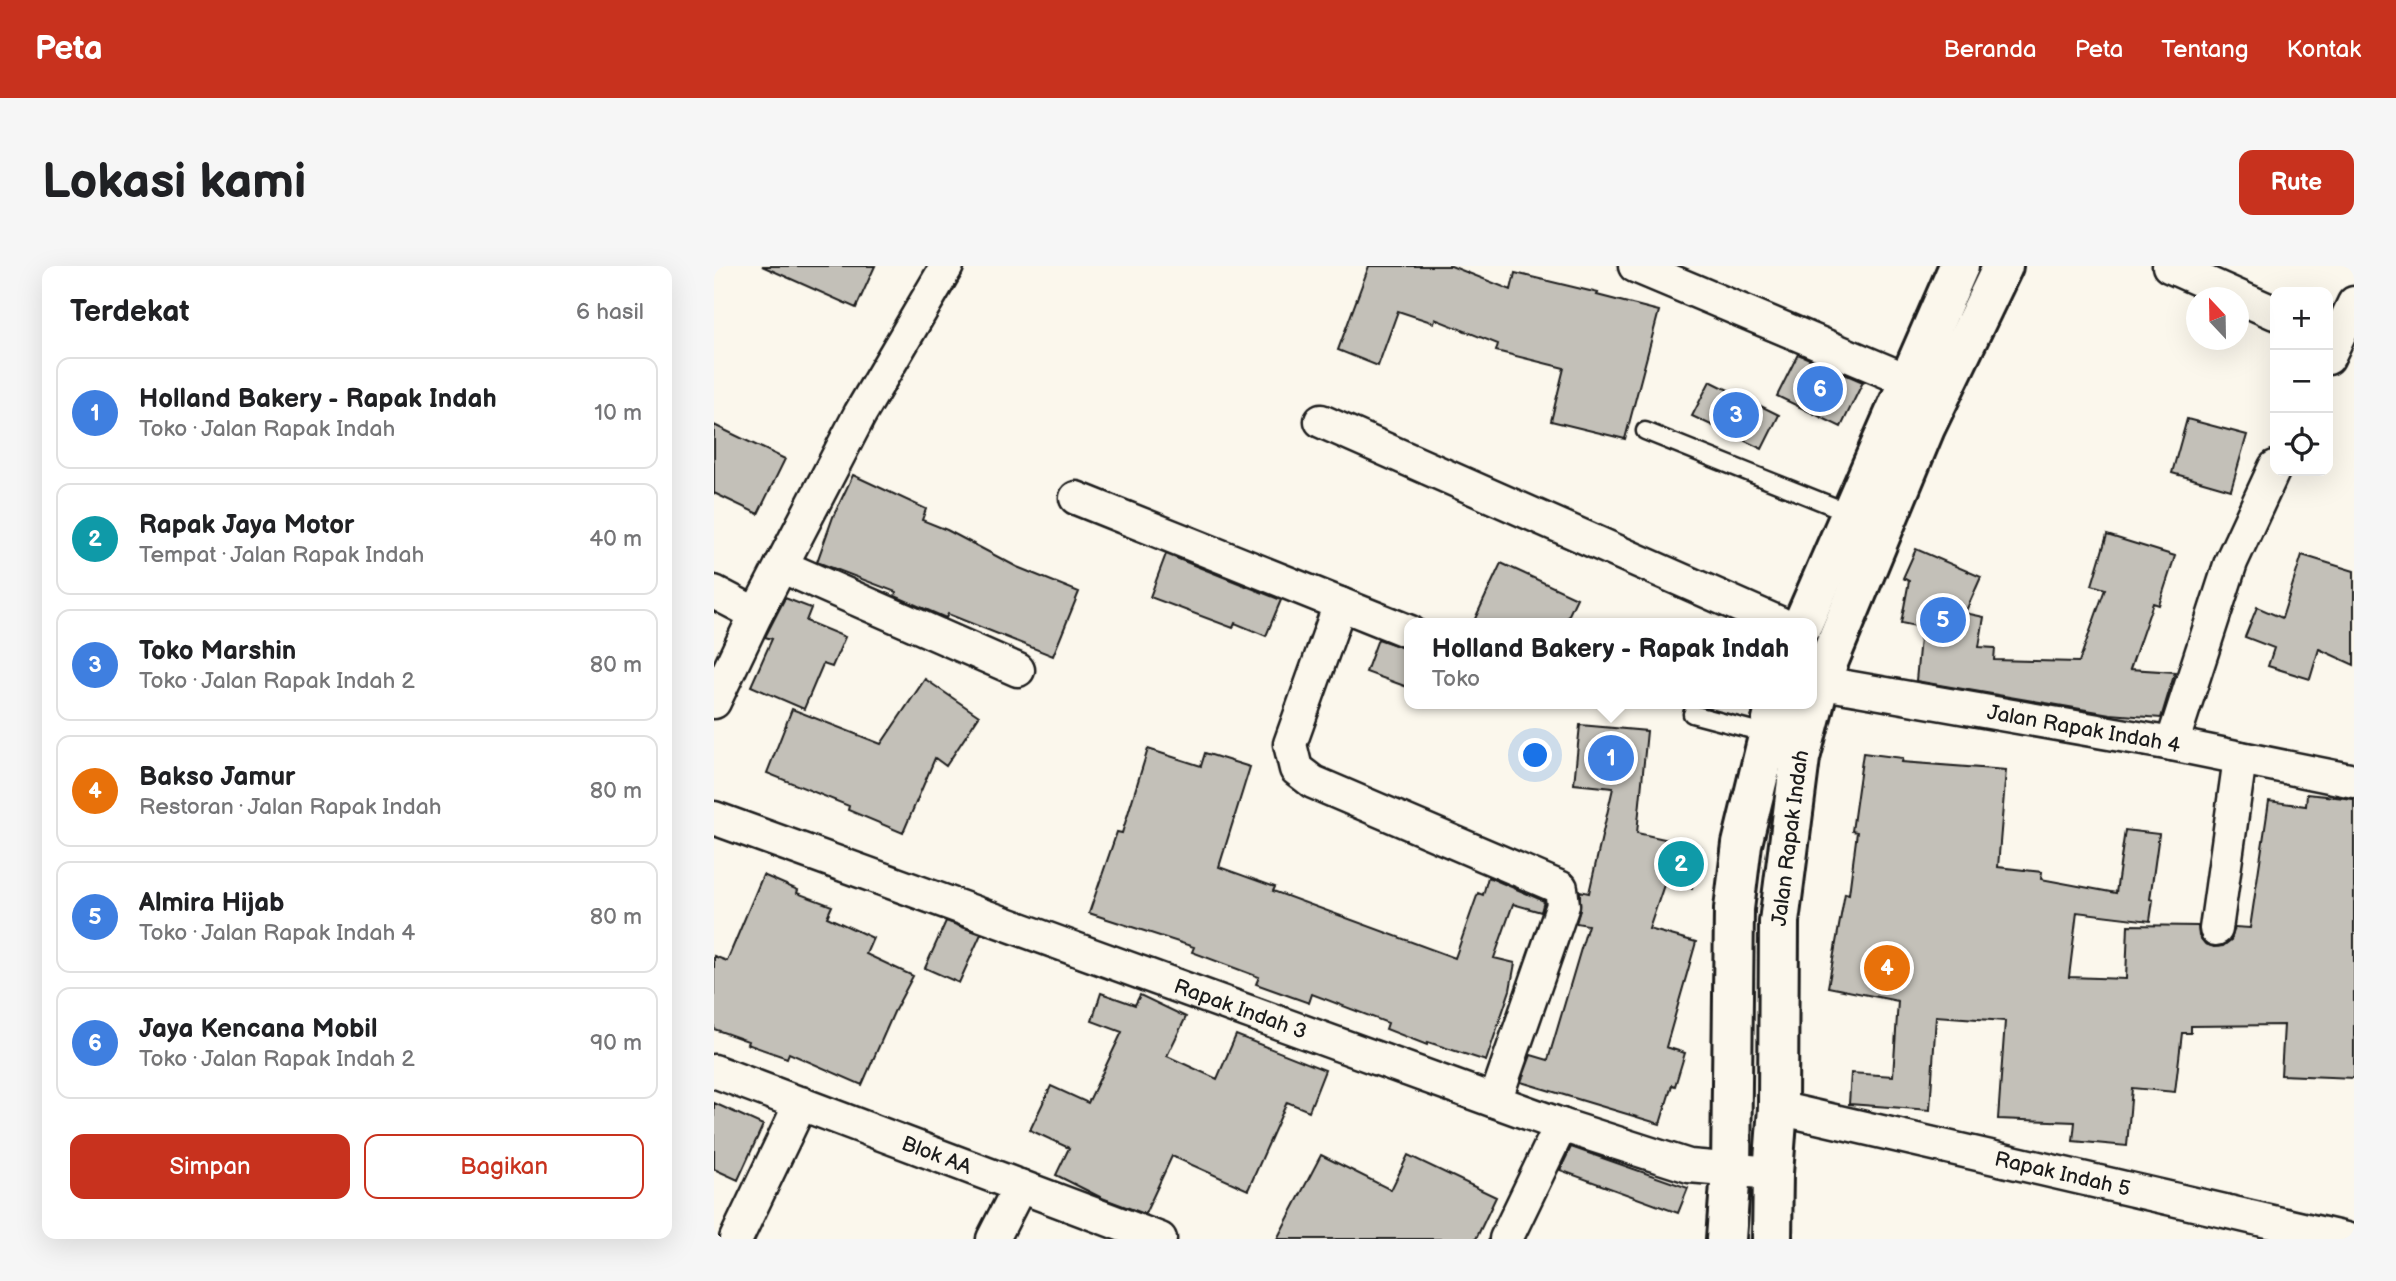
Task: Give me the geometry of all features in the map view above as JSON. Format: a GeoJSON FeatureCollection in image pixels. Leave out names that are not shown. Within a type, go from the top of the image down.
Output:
{"type":"FeatureCollection","features":[{"type":"Feature","properties":{"kind":"main road"},"geometry":{"type":"LineString","coordinates":[[1805,618],[1959,266]]}},
{"type":"Feature","properties":{"kind":"main road","name":"Jalan Rapak Indah"},"geometry":{"type":"LineString","coordinates":[[1817,680],[1925,428],[2003,266]]}},
{"type":"Feature","properties":{"kind":"main road","name":"Jalan Rapak Indah"},"geometry":{"type":"LineString","coordinates":[[1772,1239],[1778,1108],[1779,922],[1800,758],[1810,709]]}},
{"type":"Feature","properties":{"kind":"main road","name":"Jalan Rapak Indah"},"geometry":{"type":"LineString","coordinates":[[1726,1239],[1731,1170],[1734,909],[1742,844],[1772,719]]}},
{"type":"Feature","properties":{"kind":"street"},"geometry":{"type":"LineString","coordinates":[[714,702],[756,614],[860,414],[947,266]]}},
{"type":"Feature","properties":{"kind":"street"},"geometry":{"type":"LineString","coordinates":[[1635,266],[1908,380]]}},
{"type":"Feature","properties":{"kind":"street"},"geometry":{"type":"LineString","coordinates":[[2169,266],[2270,311]]}},
{"type":"Feature","properties":{"kind":"street"},"geometry":{"type":"LineString","coordinates":[[2336,346],[2354,303]]}},
{"type":"Feature","properties":{"kind":"street"},"geometry":{"type":"LineString","coordinates":[[1321,421],[1768,618]]}},
{"type":"Feature","properties":{"kind":"street"},"geometry":{"type":"LineString","coordinates":[[2172,744],[2227,573],[2271,476]]}},
{"type":"Feature","properties":{"kind":"street"},"geometry":{"type":"LineString","coordinates":[[1076,498],[1404,630]]}},
{"type":"Feature","properties":{"kind":"street"},"geometry":{"type":"LineString","coordinates":[[781,566],[1018,670]]}},
{"type":"Feature","properties":{"kind":"street"},"geometry":{"type":"LineString","coordinates":[[714,592],[756,614]]}},
{"type":"Feature","properties":{"kind":"street"},"geometry":{"type":"LineString","coordinates":[[1339,604],[1290,744],[1296,769],[1313,782],[1561,888],[1563,905],[1495,1101]]}},
{"type":"Feature","properties":{"kind":"street","name":"Jalan Rapak Indah 4"},"geometry":{"type":"LineString","coordinates":[[1817,682],[2172,744],[2354,781]]}},
{"type":"Feature","properties":{"kind":"street"},"geometry":{"type":"LineString","coordinates":[[2216,929],[2241,758]]}},
{"type":"Feature","properties":{"kind":"street","name":"Rapak Indah 3"},"geometry":{"type":"LineString","coordinates":[[714,818],[1561,1125],[1689,1166],[1773,1173]]}},
{"type":"Feature","properties":{"kind":"street","name":"Blok AA"},"geometry":{"type":"LineString","coordinates":[[714,1070],[1160,1239]]}},
{"type":"Feature","properties":{"kind":"street"},"geometry":{"type":"LineString","coordinates":[[736,1239],[801,1103]]}},
{"type":"Feature","properties":{"kind":"street","name":"Rapak Indah 5"},"geometry":{"type":"LineString","coordinates":[[1778,1108],[2346,1239]]}},
{"type":"Feature","properties":{"kind":"street"},"geometry":{"type":"LineString","coordinates":[[1506,1239],[1561,1125]]}},
{"type":"Feature","properties":{"kind":"street"},"geometry":{"type":"LineString","coordinates":[[993,1239],[1020,1186]]}},
{"type":"Feature","properties":{"kind":"lane"},"geometry":{"type":"LineString","coordinates":[[1645,430],[1850,513]]}},
{"type":"Feature","properties":{"kind":"lane"},"geometry":{"type":"LineString","coordinates":[[1692,714],[1772,719]]}},
{"type":"Feature","properties":{"kind":"building"},"geometry":{"type":"Polygon","coordinates":[[[762,266],[875,266],[856,308],[762,266]]]}},
{"type":"Feature","properties":{"kind":"building"},"geometry":{"type":"Polygon","coordinates":[[[1369,266],[1451,266],[1511,290],[1515,273],[1659,311],[1625,439],[1551,421],[1564,368],[1496,351],[1498,344],[1435,319],[1434,323],[1398,311],[1378,366],[1338,350],[1369,266]]]}},
{"type":"Feature","properties":{"kind":"building"},"geometry":{"type":"Polygon","coordinates":[[[1798,354],[1863,382],[1841,427],[1777,396],[1798,354]]]}},
{"type":"Feature","properties":{"kind":"building"},"geometry":{"type":"Polygon","coordinates":[[[1710,381],[1779,415],[1762,449],[1692,416],[1710,381]]]}},
{"type":"Feature","properties":{"kind":"building"},"geometry":{"type":"Polygon","coordinates":[[[2187,419],[2247,435],[2231,490],[2172,473],[2187,419]]]}},
{"type":"Feature","properties":{"kind":"building"},"geometry":{"type":"Polygon","coordinates":[[[714,425],[785,459],[758,514],[714,493],[714,425]]]}},
{"type":"Feature","properties":{"kind":"building"},"geometry":{"type":"Polygon","coordinates":[[[853,475],[926,509],[922,520],[947,530],[1017,567],[1079,592],[1053,656],[948,614],[946,618],[895,596],[896,592],[817,562],[833,517],[853,475]]]}},
{"type":"Feature","properties":{"kind":"building"},"geometry":{"type":"Polygon","coordinates":[[[2107,535],[2175,556],[2159,605],[2153,603],[2130,669],[2175,672],[2161,718],[2110,714],[1916,681],[1921,627],[1901,623],[1909,581],[1903,578],[1916,549],[1981,577],[1965,613],[1984,617],[1979,647],[1995,648],[1994,660],[2079,662],[2105,589],[2092,585],[2107,535]]]}},
{"type":"Feature","properties":{"kind":"building"},"geometry":{"type":"Polygon","coordinates":[[[1166,554],[1281,600],[1266,636],[1235,623],[1233,628],[1150,597],[1166,554]]]}},
{"type":"Feature","properties":{"kind":"building"},"geometry":{"type":"Polygon","coordinates":[[[2302,555],[2354,571],[2354,665],[2319,649],[2310,679],[2268,666],[2274,648],[2245,637],[2257,607],[2282,618],[2302,555]]]}},
{"type":"Feature","properties":{"kind":"building"},"geometry":{"type":"Polygon","coordinates":[[[1501,563],[1577,598],[1567,618],[1475,618],[1501,563]]]}},
{"type":"Feature","properties":{"kind":"building"},"geometry":{"type":"Polygon","coordinates":[[[785,598],[811,608],[806,621],[845,637],[832,667],[823,664],[804,709],[751,686],[772,639],[765,637],[785,598]]]}},
{"type":"Feature","properties":{"kind":"building"},"geometry":{"type":"Polygon","coordinates":[[[1378,639],[1404,648],[1404,686],[1366,672],[1378,639]]]}},
{"type":"Feature","properties":{"kind":"building"},"geometry":{"type":"Polygon","coordinates":[[[925,679],[979,716],[946,766],[935,758],[903,833],[848,810],[849,806],[767,773],[792,709],[881,744],[925,679]]]}},
{"type":"Feature","properties":{"kind":"building"},"geometry":{"type":"Polygon","coordinates":[[[1580,725],[1647,731],[1637,833],[1701,847],[1692,888],[1665,882],[1649,929],[1696,942],[1666,1047],[1685,1053],[1660,1124],[1521,1082],[1531,1055],[1548,1060],[1588,925],[1576,923],[1580,910],[1580,891],[1589,893],[1613,788],[1574,784],[1580,725]]]}},
{"type":"Feature","properties":{"kind":"building"},"geometry":{"type":"Polygon","coordinates":[[[1148,749],[1201,766],[1205,753],[1250,767],[1219,867],[1275,887],[1273,891],[1455,958],[1478,893],[1483,895],[1488,877],[1544,901],[1541,912],[1513,904],[1494,958],[1515,963],[1510,990],[1486,1061],[1428,1042],[1427,1045],[1386,1029],[1388,1023],[1312,994],[1309,1003],[1256,984],[1259,977],[1192,952],[1194,947],[1089,913],[1117,832],[1122,833],[1148,749]]]}},
{"type":"Feature","properties":{"kind":"building"},"geometry":{"type":"Polygon","coordinates":[[[1863,753],[1903,758],[1902,762],[2006,770],[1998,867],[2042,872],[2041,879],[2116,893],[2125,830],[2159,834],[2150,899],[2153,900],[2150,921],[2077,912],[2069,977],[2126,979],[2128,925],[2198,926],[2199,936],[2205,944],[2223,946],[2231,940],[2235,927],[2250,928],[2269,801],[2306,806],[2307,794],[2354,799],[2354,1078],[2281,1075],[2284,1025],[2191,1026],[2191,1033],[2182,1033],[2175,1092],[2132,1088],[2127,1146],[2073,1141],[2075,1122],[1998,1119],[2005,1021],[1936,1016],[1930,1110],[1849,1104],[1851,1073],[1893,1076],[1898,1001],[1828,987],[1845,893],[1849,894],[1857,832],[1852,831],[1863,753]]]}},
{"type":"Feature","properties":{"kind":"building"},"geometry":{"type":"Polygon","coordinates":[[[763,875],[798,890],[797,893],[832,906],[827,917],[873,938],[866,954],[913,976],[862,1085],[789,1053],[787,1058],[714,1029],[714,956],[727,961],[763,875]]]}},
{"type":"Feature","properties":{"kind":"building"},"geometry":{"type":"Polygon","coordinates":[[[946,921],[981,934],[959,983],[925,968],[946,921]]]}},
{"type":"Feature","properties":{"kind":"building"},"geometry":{"type":"Polygon","coordinates":[[[1101,993],[1135,1005],[1140,995],[1186,1017],[1167,1056],[1217,1079],[1236,1035],[1325,1070],[1309,1111],[1287,1102],[1248,1190],[1172,1156],[1145,1214],[1102,1198],[1056,1175],[1069,1148],[1030,1130],[1051,1086],[1088,1103],[1122,1032],[1092,1021],[1101,993]]]}},
{"type":"Feature","properties":{"kind":"building"},"geometry":{"type":"Polygon","coordinates":[[[714,1103],[763,1125],[738,1180],[714,1169],[714,1103]]]}},
{"type":"Feature","properties":{"kind":"building"},"geometry":{"type":"Polygon","coordinates":[[[1571,1147],[1688,1188],[1678,1213],[1560,1170],[1571,1147]]]}},
{"type":"Feature","properties":{"kind":"building"},"geometry":{"type":"Polygon","coordinates":[[[1321,1155],[1391,1190],[1408,1155],[1496,1197],[1476,1239],[1277,1239],[1321,1155]]]}},
{"type":"Feature","properties":{"kind":"place","name":"Jaya Kencana Mobil"},"geometry":{"type":"Point","coordinates":[1820,389]}},
{"type":"Feature","properties":{"kind":"place","name":"Toko Marshin"},"geometry":{"type":"Point","coordinates":[1736,415]}},
{"type":"Feature","properties":{"kind":"place","name":"Almira Hijab"},"geometry":{"type":"Point","coordinates":[1943,620]}},
{"type":"Feature","properties":{"kind":"place","name":"Holland Bakery - Rapak Indah"},"geometry":{"type":"Point","coordinates":[1611,758]}},
{"type":"Feature","properties":{"kind":"place","name":"Rapak Jaya Motor"},"geometry":{"type":"Point","coordinates":[1681,864]}},
{"type":"Feature","properties":{"kind":"place","name":"Bakso Jamur"},"geometry":{"type":"Point","coordinates":[1887,968]}}]}
